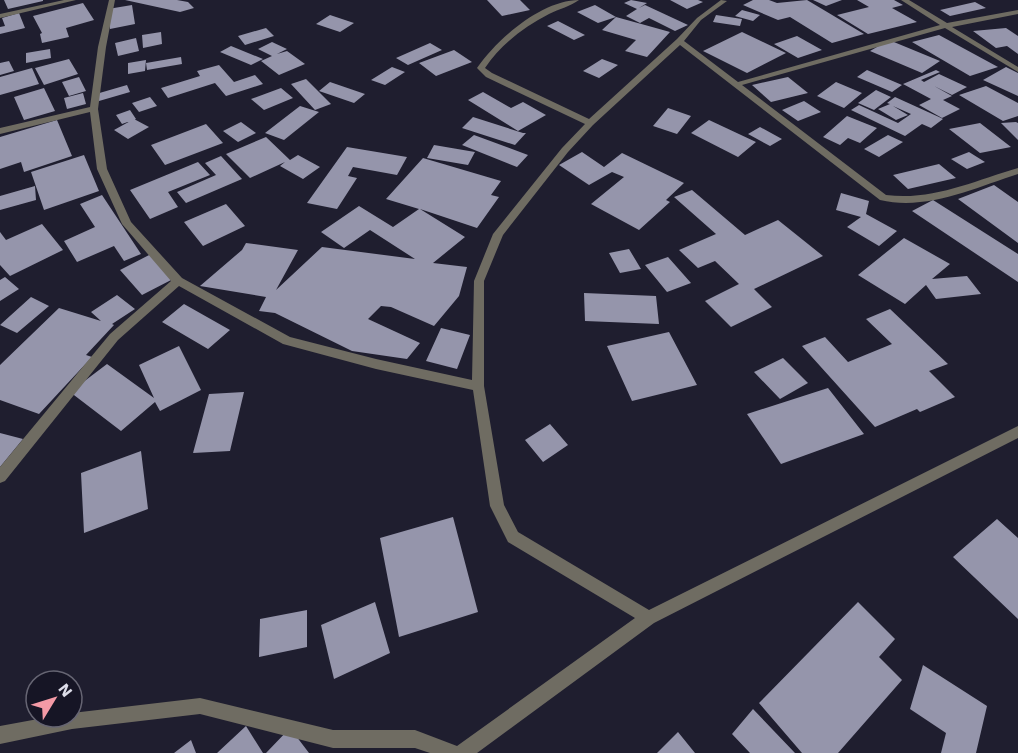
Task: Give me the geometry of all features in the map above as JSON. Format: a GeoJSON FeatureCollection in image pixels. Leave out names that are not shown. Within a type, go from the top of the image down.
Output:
{"type":"FeatureCollection","features":[{"type":"Feature","properties":{"kind":"street"},"geometry":{"type":"LineString","coordinates":[[0,16],[74,0]]}},
{"type":"Feature","properties":{"kind":"street"},"geometry":{"type":"LineString","coordinates":[[112,0],[102,47],[94,109],[102,169],[127,224],[178,281],[287,341],[376,364],[478,386]]}},
{"type":"Feature","properties":{"kind":"street"},"geometry":{"type":"LineString","coordinates":[[904,0],[1018,70]]}},
{"type":"Feature","properties":{"kind":"street"},"geometry":{"type":"LineString","coordinates":[[571,1],[506,39],[489,55],[481,68],[489,75],[590,123]]}},
{"type":"Feature","properties":{"kind":"street"},"geometry":{"type":"LineString","coordinates":[[649,618],[513,537],[497,506],[478,386],[479,280],[498,234],[565,150],[590,123],[680,41],[699,19],[724,1]]}},
{"type":"Feature","properties":{"kind":"street"},"geometry":{"type":"LineString","coordinates":[[738,84],[944,26],[1018,12]]}},
{"type":"Feature","properties":{"kind":"street"},"geometry":{"type":"LineString","coordinates":[[680,41],[883,198],[902,201],[923,200],[1018,171]]}},
{"type":"Feature","properties":{"kind":"street"},"geometry":{"type":"LineString","coordinates":[[0,131],[94,109]]}},
{"type":"Feature","properties":{"kind":"street"},"geometry":{"type":"LineString","coordinates":[[0,477],[114,337],[178,281]]}},
{"type":"Feature","properties":{"kind":"street"},"geometry":{"type":"LineString","coordinates":[[462,753],[649,618],[1018,432]]}},
{"type":"Feature","properties":{"kind":"street"},"geometry":{"type":"LineString","coordinates":[[0,735],[72,721],[200,706],[333,739],[415,739],[453,753]]}},
{"type":"Feature","properties":{"kind":"building"},"geometry":{"type":"Polygon","coordinates":[[[4,0],[43,0],[43,1],[8,9],[4,0]]]}},
{"type":"Feature","properties":{"kind":"building"},"geometry":{"type":"Polygon","coordinates":[[[125,0],[177,0],[188,2],[194,8],[180,12],[125,0]]]}},
{"type":"Feature","properties":{"kind":"building"},"geometry":{"type":"Polygon","coordinates":[[[487,0],[520,0],[530,10],[502,16],[487,0]]]}},
{"type":"Feature","properties":{"kind":"building"},"geometry":{"type":"Polygon","coordinates":[[[631,0],[647,3],[639,8],[645,5],[688,25],[675,31],[649,18],[640,23],[626,16],[637,9],[624,3],[631,0]]]}},
{"type":"Feature","properties":{"kind":"building"},"geometry":{"type":"Polygon","coordinates":[[[670,0],[698,0],[703,2],[687,9],[670,0]]]}},
{"type":"Feature","properties":{"kind":"building"},"geometry":{"type":"Polygon","coordinates":[[[753,0],[769,0],[777,3],[807,0],[864,34],[832,43],[790,17],[778,20],[743,5],[753,0]]]}},
{"type":"Feature","properties":{"kind":"building"},"geometry":{"type":"Polygon","coordinates":[[[813,0],[842,0],[826,6],[813,0]]]}},
{"type":"Feature","properties":{"kind":"building"},"geometry":{"type":"Polygon","coordinates":[[[857,0],[894,0],[903,5],[892,8],[917,22],[868,34],[837,15],[869,7],[857,0]]]}},
{"type":"Feature","properties":{"kind":"building"},"geometry":{"type":"Polygon","coordinates":[[[975,2],[986,8],[950,16],[940,10],[975,2]]]}},
{"type":"Feature","properties":{"kind":"building"},"geometry":{"type":"Polygon","coordinates":[[[83,3],[94,20],[66,28],[69,37],[42,43],[40,34],[42,33],[33,16],[83,3]]]}},
{"type":"Feature","properties":{"kind":"building"},"geometry":{"type":"Polygon","coordinates":[[[132,5],[135,24],[110,29],[108,9],[132,5]]]}},
{"type":"Feature","properties":{"kind":"building"},"geometry":{"type":"Polygon","coordinates":[[[595,5],[616,17],[598,23],[577,12],[595,5]]]}},
{"type":"Feature","properties":{"kind":"building"},"geometry":{"type":"Polygon","coordinates":[[[742,10],[760,15],[753,21],[735,16],[742,10]]]}},
{"type":"Feature","properties":{"kind":"building"},"geometry":{"type":"Polygon","coordinates":[[[19,13],[25,28],[0,34],[0,27],[5,26],[2,18],[19,13]]]}},
{"type":"Feature","properties":{"kind":"building"},"geometry":{"type":"Polygon","coordinates":[[[330,15],[354,23],[340,32],[316,24],[330,15]]]}},
{"type":"Feature","properties":{"kind":"building"},"geometry":{"type":"Polygon","coordinates":[[[716,15],[742,19],[740,26],[713,22],[716,15]]]}},
{"type":"Feature","properties":{"kind":"building"},"geometry":{"type":"Polygon","coordinates":[[[616,17],[670,32],[647,57],[625,51],[636,40],[602,30],[616,17]]]}},
{"type":"Feature","properties":{"kind":"building"},"geometry":{"type":"Polygon","coordinates":[[[558,21],[585,35],[574,40],[547,26],[558,21]]]}},
{"type":"Feature","properties":{"kind":"building"},"geometry":{"type":"Polygon","coordinates":[[[266,28],[274,36],[245,45],[238,36],[266,28]]]}},
{"type":"Feature","properties":{"kind":"building"},"geometry":{"type":"Polygon","coordinates":[[[1006,28],[1018,36],[1018,54],[1007,46],[996,48],[973,31],[1006,28]]]}},
{"type":"Feature","properties":{"kind":"building"},"geometry":{"type":"Polygon","coordinates":[[[161,32],[162,44],[143,48],[142,35],[161,32]]]}},
{"type":"Feature","properties":{"kind":"building"},"geometry":{"type":"Polygon","coordinates":[[[742,32],[786,53],[747,73],[703,51],[742,32]]]}},
{"type":"Feature","properties":{"kind":"building"},"geometry":{"type":"Polygon","coordinates":[[[939,35],[998,67],[970,76],[912,42],[939,35]]]}},
{"type":"Feature","properties":{"kind":"building"},"geometry":{"type":"Polygon","coordinates":[[[797,36],[822,50],[798,58],[774,44],[797,36]]]}},
{"type":"Feature","properties":{"kind":"building"},"geometry":{"type":"Polygon","coordinates":[[[136,38],[139,51],[118,56],[115,43],[136,38]]]}},
{"type":"Feature","properties":{"kind":"building"},"geometry":{"type":"Polygon","coordinates":[[[889,40],[940,61],[922,73],[870,51],[889,40]]]}},
{"type":"Feature","properties":{"kind":"building"},"geometry":{"type":"Polygon","coordinates":[[[272,42],[287,49],[277,54],[287,51],[305,64],[279,75],[261,61],[272,56],[258,49],[272,42]]]}},
{"type":"Feature","properties":{"kind":"building"},"geometry":{"type":"Polygon","coordinates":[[[430,43],[442,50],[408,65],[396,58],[430,43]]]}},
{"type":"Feature","properties":{"kind":"building"},"geometry":{"type":"Polygon","coordinates":[[[231,46],[263,59],[251,65],[220,52],[231,46]]]}},
{"type":"Feature","properties":{"kind":"building"},"geometry":{"type":"Polygon","coordinates":[[[50,49],[51,58],[26,63],[26,53],[50,49]]]}},
{"type":"Feature","properties":{"kind":"building"},"geometry":{"type":"Polygon","coordinates":[[[454,50],[472,62],[436,76],[419,63],[454,50]]]}},
{"type":"Feature","properties":{"kind":"building"},"geometry":{"type":"Polygon","coordinates":[[[181,57],[182,64],[147,70],[146,63],[181,57]]]}},
{"type":"Feature","properties":{"kind":"building"},"geometry":{"type":"Polygon","coordinates":[[[69,59],[78,74],[44,85],[35,68],[69,59]]]}},
{"type":"Feature","properties":{"kind":"building"},"geometry":{"type":"Polygon","coordinates":[[[602,59],[618,65],[599,78],[583,71],[602,59]]]}},
{"type":"Feature","properties":{"kind":"building"},"geometry":{"type":"Polygon","coordinates":[[[146,60],[145,71],[128,74],[128,63],[146,60]]]}},
{"type":"Feature","properties":{"kind":"building"},"geometry":{"type":"Polygon","coordinates":[[[9,61],[14,71],[0,75],[0,63],[9,61]]]}},
{"type":"Feature","properties":{"kind":"building"},"geometry":{"type":"Polygon","coordinates":[[[219,65],[234,82],[255,75],[263,84],[226,96],[215,83],[168,98],[161,88],[200,76],[197,71],[219,65]]]}},
{"type":"Feature","properties":{"kind":"building"},"geometry":{"type":"Polygon","coordinates":[[[392,67],[405,72],[385,85],[371,80],[392,67]]]}},
{"type":"Feature","properties":{"kind":"building"},"geometry":{"type":"Polygon","coordinates":[[[1006,67],[1018,73],[1018,96],[983,80],[1006,67]]]}},
{"type":"Feature","properties":{"kind":"building"},"geometry":{"type":"Polygon","coordinates":[[[32,68],[39,84],[0,95],[0,77],[32,68]]]}},
{"type":"Feature","properties":{"kind":"building"},"geometry":{"type":"Polygon","coordinates":[[[867,70],[902,85],[892,92],[857,77],[867,70]]]}},
{"type":"Feature","properties":{"kind":"building"},"geometry":{"type":"Polygon","coordinates":[[[936,70],[940,72],[921,80],[924,82],[939,74],[967,87],[952,95],[934,86],[952,96],[943,100],[960,109],[942,118],[919,105],[931,99],[903,84],[936,70]]]}},
{"type":"Feature","properties":{"kind":"building"},"geometry":{"type":"Polygon","coordinates":[[[79,77],[86,91],[69,96],[62,82],[79,77]]]}},
{"type":"Feature","properties":{"kind":"building"},"geometry":{"type":"Polygon","coordinates":[[[788,77],[808,93],[771,102],[752,85],[788,77]]]}},
{"type":"Feature","properties":{"kind":"building"},"geometry":{"type":"Polygon","coordinates":[[[306,79],[331,104],[315,110],[291,84],[306,79]]]}},
{"type":"Feature","properties":{"kind":"building"},"geometry":{"type":"Polygon","coordinates":[[[330,82],[365,94],[354,103],[319,91],[330,82]]]}},
{"type":"Feature","properties":{"kind":"building"},"geometry":{"type":"Polygon","coordinates":[[[836,82],[862,93],[844,108],[817,96],[836,82]]]}},
{"type":"Feature","properties":{"kind":"building"},"geometry":{"type":"Polygon","coordinates":[[[127,85],[130,92],[99,101],[96,94],[127,85]]]}},
{"type":"Feature","properties":{"kind":"building"},"geometry":{"type":"Polygon","coordinates":[[[986,86],[1018,103],[1018,116],[1003,121],[959,95],[986,86]]]}},
{"type":"Feature","properties":{"kind":"building"},"geometry":{"type":"Polygon","coordinates":[[[44,88],[55,111],[24,120],[14,97],[44,88]]]}},
{"type":"Feature","properties":{"kind":"building"},"geometry":{"type":"Polygon","coordinates":[[[281,88],[293,98],[264,110],[251,99],[281,88]]]}},
{"type":"Feature","properties":{"kind":"building"},"geometry":{"type":"Polygon","coordinates":[[[876,90],[891,97],[874,110],[858,103],[876,90]]]}},
{"type":"Feature","properties":{"kind":"building"},"geometry":{"type":"Polygon","coordinates":[[[483,92],[511,108],[523,102],[546,115],[518,131],[468,100],[483,92]]]}},
{"type":"Feature","properties":{"kind":"building"},"geometry":{"type":"Polygon","coordinates":[[[83,93],[86,104],[67,109],[64,98],[83,93]]]}},
{"type":"Feature","properties":{"kind":"building"},"geometry":{"type":"Polygon","coordinates":[[[150,97],[157,106],[139,112],[132,103],[150,97]]]}},
{"type":"Feature","properties":{"kind":"building"},"geometry":{"type":"Polygon","coordinates":[[[895,97],[943,119],[931,128],[922,124],[905,136],[851,110],[859,105],[898,123],[911,114],[893,106],[908,115],[896,120],[878,109],[890,104],[887,103],[895,97]]]}},
{"type":"Feature","properties":{"kind":"building"},"geometry":{"type":"Polygon","coordinates":[[[804,101],[821,112],[798,121],[782,110],[804,101]]]}},
{"type":"Feature","properties":{"kind":"building"},"geometry":{"type":"Polygon","coordinates":[[[300,106],[319,112],[284,140],[265,133],[300,106]]]}},
{"type":"Feature","properties":{"kind":"building"},"geometry":{"type":"Polygon","coordinates":[[[668,108],[691,116],[677,134],[653,126],[668,108]]]}},
{"type":"Feature","properties":{"kind":"building"},"geometry":{"type":"Polygon","coordinates":[[[130,110],[136,119],[122,124],[116,115],[130,110]]]}},
{"type":"Feature","properties":{"kind":"building"},"geometry":{"type":"Polygon","coordinates":[[[847,116],[877,128],[860,143],[848,138],[840,145],[823,137],[847,116]]]}},
{"type":"Feature","properties":{"kind":"building"},"geometry":{"type":"Polygon","coordinates":[[[473,117],[526,133],[515,145],[462,128],[473,117]]]}},
{"type":"Feature","properties":{"kind":"building"},"geometry":{"type":"Polygon","coordinates":[[[134,119],[149,127],[128,139],[114,130],[134,119]]]}},
{"type":"Feature","properties":{"kind":"building"},"geometry":{"type":"Polygon","coordinates":[[[57,120],[72,156],[24,172],[21,162],[0,169],[0,137],[57,120]]]}},
{"type":"Feature","properties":{"kind":"building"},"geometry":{"type":"Polygon","coordinates":[[[709,120],[756,142],[738,157],[691,133],[709,120]]]}},
{"type":"Feature","properties":{"kind":"building"},"geometry":{"type":"Polygon","coordinates":[[[241,122],[256,133],[238,142],[223,131],[241,122]]]}},
{"type":"Feature","properties":{"kind":"building"},"geometry":{"type":"Polygon","coordinates":[[[980,123],[1011,147],[980,153],[949,129],[980,123]]]}},
{"type":"Feature","properties":{"kind":"building"},"geometry":{"type":"Polygon","coordinates":[[[1001,123],[1018,123],[1018,140],[1001,123]]]}},
{"type":"Feature","properties":{"kind":"building"},"geometry":{"type":"Polygon","coordinates":[[[206,124],[223,143],[165,165],[151,145],[206,124]]]}},
{"type":"Feature","properties":{"kind":"building"},"geometry":{"type":"Polygon","coordinates":[[[760,127],[782,139],[770,146],[748,134],[760,127]]]}},
{"type":"Feature","properties":{"kind":"building"},"geometry":{"type":"Polygon","coordinates":[[[474,135],[528,155],[517,167],[462,145],[474,135]]]}},
{"type":"Feature","properties":{"kind":"building"},"geometry":{"type":"Polygon","coordinates":[[[888,135],[903,142],[879,157],[864,149],[888,135]]]}},
{"type":"Feature","properties":{"kind":"building"},"geometry":{"type":"Polygon","coordinates":[[[266,137],[290,160],[298,155],[320,167],[303,179],[280,166],[285,162],[250,178],[226,154],[266,137]]]}},
{"type":"Feature","properties":{"kind":"building"},"geometry":{"type":"Polygon","coordinates":[[[434,145],[475,152],[468,165],[427,158],[434,145]]]}},
{"type":"Feature","properties":{"kind":"building"},"geometry":{"type":"Polygon","coordinates":[[[347,147],[407,157],[397,175],[353,167],[348,176],[357,178],[337,209],[307,203],[347,147]]]}},
{"type":"Feature","properties":{"kind":"building"},"geometry":{"type":"Polygon","coordinates":[[[582,152],[604,167],[622,153],[684,183],[666,200],[670,202],[639,230],[591,204],[624,177],[612,172],[589,185],[559,165],[582,152]]]}},
{"type":"Feature","properties":{"kind":"building"},"geometry":{"type":"Polygon","coordinates":[[[969,152],[985,162],[967,169],[951,159],[969,152]]]}},
{"type":"Feature","properties":{"kind":"building"},"geometry":{"type":"Polygon","coordinates":[[[84,155],[99,191],[44,210],[31,172],[84,155]]]}},
{"type":"Feature","properties":{"kind":"building"},"geometry":{"type":"Polygon","coordinates":[[[221,156],[242,179],[186,203],[177,192],[216,175],[205,163],[221,156]]]}},
{"type":"Feature","properties":{"kind":"building"},"geometry":{"type":"Polygon","coordinates":[[[423,158],[501,181],[491,195],[499,197],[477,228],[420,209],[465,237],[433,263],[467,267],[459,296],[434,326],[391,307],[381,306],[368,319],[420,343],[407,359],[352,351],[275,313],[259,311],[266,297],[200,286],[242,250],[246,243],[298,250],[276,290],[322,247],[415,259],[370,230],[344,248],[321,232],[359,206],[393,227],[419,209],[386,199],[423,158]]]}},
{"type":"Feature","properties":{"kind":"building"},"geometry":{"type":"Polygon","coordinates":[[[198,162],[210,175],[168,192],[178,207],[150,219],[130,190],[198,162]]]}},
{"type":"Feature","properties":{"kind":"building"},"geometry":{"type":"Polygon","coordinates":[[[939,164],[956,178],[908,189],[893,175],[939,164]]]}},
{"type":"Feature","properties":{"kind":"building"},"geometry":{"type":"Polygon","coordinates":[[[994,185],[1018,202],[1018,243],[958,199],[994,185]]]}},
{"type":"Feature","properties":{"kind":"building"},"geometry":{"type":"Polygon","coordinates":[[[35,186],[36,200],[0,210],[0,196],[35,186]]]}},
{"type":"Feature","properties":{"kind":"building"},"geometry":{"type":"Polygon","coordinates":[[[692,190],[745,235],[778,220],[823,256],[754,289],[772,307],[731,327],[705,301],[739,284],[715,261],[698,268],[679,250],[716,234],[674,197],[692,190]]]}},
{"type":"Feature","properties":{"kind":"building"},"geometry":{"type":"Polygon","coordinates":[[[841,193],[869,201],[866,214],[897,231],[879,246],[847,227],[861,217],[836,210],[841,193]]]}},
{"type":"Feature","properties":{"kind":"building"},"geometry":{"type":"Polygon","coordinates":[[[102,195],[141,254],[124,261],[114,246],[77,262],[64,241],[95,227],[80,204],[102,195]]]}},
{"type":"Feature","properties":{"kind":"building"},"geometry":{"type":"Polygon","coordinates":[[[933,200],[1018,254],[1018,282],[912,211],[933,200]]]}},
{"type":"Feature","properties":{"kind":"building"},"geometry":{"type":"Polygon","coordinates":[[[226,204],[245,226],[203,246],[184,222],[226,204]]]}},
{"type":"Feature","properties":{"kind":"building"},"geometry":{"type":"Polygon","coordinates":[[[42,224],[63,250],[10,276],[0,265],[0,232],[6,240],[42,224]]]}},
{"type":"Feature","properties":{"kind":"building"},"geometry":{"type":"Polygon","coordinates":[[[904,238],[950,264],[932,279],[967,276],[981,294],[936,299],[926,285],[905,304],[858,275],[904,238]]]}},
{"type":"Feature","properties":{"kind":"building"},"geometry":{"type":"Polygon","coordinates":[[[629,249],[641,269],[620,273],[609,253],[629,249]]]}},
{"type":"Feature","properties":{"kind":"building"},"geometry":{"type":"Polygon","coordinates":[[[153,253],[175,278],[142,295],[120,270],[153,253]]]}},
{"type":"Feature","properties":{"kind":"building"},"geometry":{"type":"Polygon","coordinates":[[[668,257],[691,283],[667,292],[645,265],[668,257]]]}},
{"type":"Feature","properties":{"kind":"building"},"geometry":{"type":"Polygon","coordinates":[[[5,277],[19,289],[0,301],[0,280],[5,277]]]}},
{"type":"Feature","properties":{"kind":"building"},"geometry":{"type":"Polygon","coordinates":[[[584,293],[656,296],[659,324],[585,321],[584,293]]]}},
{"type":"Feature","properties":{"kind":"building"},"geometry":{"type":"Polygon","coordinates":[[[117,295],[135,309],[112,324],[114,325],[86,355],[92,357],[39,414],[0,400],[0,365],[59,308],[101,321],[91,312],[117,295]]]}},
{"type":"Feature","properties":{"kind":"building"},"geometry":{"type":"Polygon","coordinates":[[[31,297],[49,306],[17,333],[0,325],[31,297]]]}},
{"type":"Feature","properties":{"kind":"building"},"geometry":{"type":"Polygon","coordinates":[[[184,304],[230,330],[208,349],[162,322],[184,304]]]}},
{"type":"Feature","properties":{"kind":"building"},"geometry":{"type":"Polygon","coordinates":[[[890,309],[948,364],[929,371],[955,397],[920,412],[917,409],[875,427],[802,346],[825,337],[848,362],[892,344],[866,319],[890,309]]]}},
{"type":"Feature","properties":{"kind":"building"},"geometry":{"type":"Polygon","coordinates":[[[441,328],[470,335],[457,369],[426,361],[441,328]]]}},
{"type":"Feature","properties":{"kind":"building"},"geometry":{"type":"Polygon","coordinates":[[[669,332],[697,385],[632,401],[607,346],[669,332]]]}},
{"type":"Feature","properties":{"kind":"building"},"geometry":{"type":"Polygon","coordinates":[[[179,346],[201,390],[160,411],[155,402],[121,431],[70,392],[107,364],[154,398],[139,365],[179,346]]]}},
{"type":"Feature","properties":{"kind":"building"},"geometry":{"type":"Polygon","coordinates":[[[783,358],[808,383],[780,399],[754,372],[783,358]]]}},
{"type":"Feature","properties":{"kind":"building"},"geometry":{"type":"Polygon","coordinates":[[[828,388],[864,434],[781,464],[747,414],[828,388]]]}},
{"type":"Feature","properties":{"kind":"building"},"geometry":{"type":"Polygon","coordinates":[[[244,392],[230,451],[193,453],[209,394],[244,392]]]}},
{"type":"Feature","properties":{"kind":"building"},"geometry":{"type":"Polygon","coordinates":[[[550,424],[568,445],[543,462],[525,440],[550,424]]]}},
{"type":"Feature","properties":{"kind":"building"},"geometry":{"type":"Polygon","coordinates":[[[0,433],[23,439],[0,467],[0,433]]]}},
{"type":"Feature","properties":{"kind":"building"},"geometry":{"type":"Polygon","coordinates":[[[141,451],[148,509],[84,533],[81,473],[141,451]]]}},
{"type":"Feature","properties":{"kind":"building"},"geometry":{"type":"Polygon","coordinates":[[[453,517],[478,612],[399,637],[380,538],[453,517]]]}},
{"type":"Feature","properties":{"kind":"building"},"geometry":{"type":"Polygon","coordinates":[[[997,519],[1018,538],[1018,619],[953,557],[997,519]]]}},
{"type":"Feature","properties":{"kind":"building"},"geometry":{"type":"Polygon","coordinates":[[[375,602],[390,653],[334,679],[321,625],[375,602]]]}},
{"type":"Feature","properties":{"kind":"building"},"geometry":{"type":"Polygon","coordinates":[[[858,602],[895,639],[879,657],[902,680],[838,753],[802,753],[759,703],[858,602]]]}},
{"type":"Feature","properties":{"kind":"building"},"geometry":{"type":"Polygon","coordinates":[[[307,610],[307,647],[259,657],[260,619],[307,610]]]}},
{"type":"Feature","properties":{"kind":"building"},"geometry":{"type":"Polygon","coordinates":[[[923,665],[987,706],[976,753],[941,753],[946,733],[910,709],[923,665]]]}},
{"type":"Feature","properties":{"kind":"building"},"geometry":{"type":"Polygon","coordinates":[[[753,709],[795,753],[750,753],[732,734],[753,709]]]}},
{"type":"Feature","properties":{"kind":"building"},"geometry":{"type":"Polygon","coordinates":[[[246,726],[263,753],[217,753],[246,726]]]}},
{"type":"Feature","properties":{"kind":"building"},"geometry":{"type":"Polygon","coordinates":[[[290,728],[309,753],[266,753],[290,728]]]}},
{"type":"Feature","properties":{"kind":"building"},"geometry":{"type":"Polygon","coordinates":[[[678,732],[695,753],[657,753],[678,732]]]}},
{"type":"Feature","properties":{"kind":"building"},"geometry":{"type":"Polygon","coordinates":[[[191,740],[196,753],[174,753],[191,740]]]}}]}
